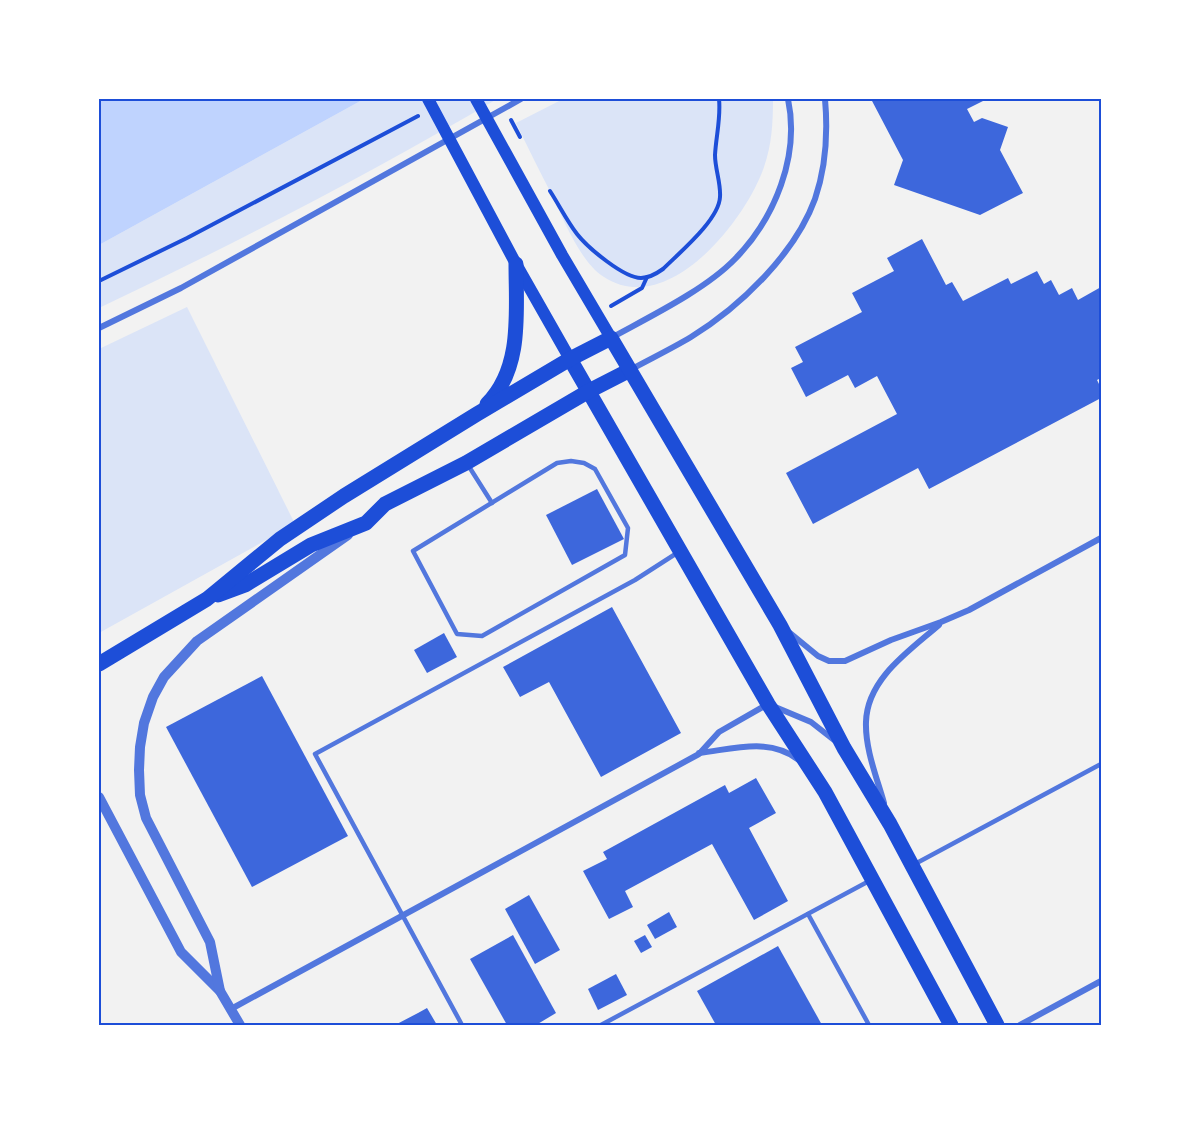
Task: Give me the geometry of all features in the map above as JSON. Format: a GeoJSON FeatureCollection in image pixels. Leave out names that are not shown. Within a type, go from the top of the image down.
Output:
{"type":"FeatureCollection","features":[{"type":"Feature","properties":{"kind":"main road"},"geometry":{"type":"LineString","coordinates":[[428,99],[516,264],[570,359],[768,704],[825,792],[951,1025]]}},
{"type":"Feature","properties":{"kind":"main road"},"geometry":{"type":"LineString","coordinates":[[476,99],[597,314],[780,625],[844,748],[890,824],[997,1025]]}},
{"type":"Feature","properties":{"kind":"main road"},"geometry":{"type":"LineString","coordinates":[[477,414],[498,393],[515,347],[516,264]]}},
{"type":"Feature","properties":{"kind":"main road"},"geometry":{"type":"LineString","coordinates":[[99,664],[207,599],[280,539],[477,414],[570,359],[611,338]]}},
{"type":"Feature","properties":{"kind":"main road"},"geometry":{"type":"LineString","coordinates":[[207,599],[245,585],[311,545],[366,523],[385,504],[466,463],[589,391],[630,370]]}},
{"type":"Feature","properties":{"kind":"street"},"geometry":{"type":"LineString","coordinates":[[99,328],[181,288],[521,99]]}},
{"type":"Feature","properties":{"kind":"street"},"geometry":{"type":"LineString","coordinates":[[611,338],[712,278],[734,260],[749,243],[775,200],[785,172],[792,142],[788,99]]}},
{"type":"Feature","properties":{"kind":"street"},"geometry":{"type":"LineString","coordinates":[[630,370],[693,336],[725,312],[762,279],[788,248],[814,200],[822,175],[826,145],[825,99]]}},
{"type":"Feature","properties":{"kind":"street"},"geometry":{"type":"LineString","coordinates":[[219,991],[210,942],[146,818],[140,795],[139,770],[144,723],[153,697],[164,677],[197,641],[366,523]]}},
{"type":"Feature","properties":{"kind":"street"},"geometry":{"type":"LineString","coordinates":[[780,625],[818,656],[829,661],[845,661],[891,640],[969,610],[1101,538]]}},
{"type":"Feature","properties":{"kind":"street"},"geometry":{"type":"LineString","coordinates":[[890,824],[867,739],[866,721],[870,698],[890,669],[941,622]]}},
{"type":"Feature","properties":{"kind":"street"},"geometry":{"type":"LineString","coordinates":[[231,1009],[699,754],[719,732],[768,704],[811,722],[844,748]]}},
{"type":"Feature","properties":{"kind":"street"},"geometry":{"type":"LineString","coordinates":[[699,754],[767,745],[783,750],[805,765],[825,792]]}},
{"type":"Feature","properties":{"kind":"street"},"geometry":{"type":"LineString","coordinates":[[99,797],[181,952],[219,991],[240,1025]]}},
{"type":"Feature","properties":{"kind":"street"},"geometry":{"type":"LineString","coordinates":[[1020,1025],[1101,981]]}},
{"type":"Feature","properties":{"kind":"lane"},"geometry":{"type":"LineString","coordinates":[[572,461],[584,463],[595,470],[628,528],[625,555],[482,636],[457,634],[412,551],[492,503],[557,463],[572,461]]}},
{"type":"Feature","properties":{"kind":"lane"},"geometry":{"type":"LineString","coordinates":[[466,463],[492,503]]}},
{"type":"Feature","properties":{"kind":"lane"},"geometry":{"type":"LineString","coordinates":[[462,1025],[315,754],[635,580],[680,551]]}},
{"type":"Feature","properties":{"kind":"lane"},"geometry":{"type":"LineString","coordinates":[[911,866],[1101,764]]}},
{"type":"Feature","properties":{"kind":"lane"},"geometry":{"type":"LineString","coordinates":[[601,1025],[872,880]]}},
{"type":"Feature","properties":{"kind":"lane"},"geometry":{"type":"LineString","coordinates":[[808,915],[869,1025]]}},
{"type":"Feature","properties":{"kind":"path"},"geometry":{"type":"LineString","coordinates":[[548,188],[578,236],[623,273],[647,278],[663,269],[710,220],[719,206],[720,188],[715,157],[719,99]]}},
{"type":"Feature","properties":{"kind":"path"},"geometry":{"type":"LineString","coordinates":[[99,282],[419,116]]}},
{"type":"Feature","properties":{"kind":"path"},"geometry":{"type":"LineString","coordinates":[[597,314],[642,288],[647,278]]}},
{"type":"Feature","properties":{"kind":"shaded area"},"geometry":{"type":"Polygon","coordinates":[[[364,99],[497,99],[300,208],[99,308],[99,245],[364,99]]]}},
{"type":"Feature","properties":{"kind":"shaded area"},"geometry":{"type":"Polygon","coordinates":[[[563,99],[773,99],[769,150],[755,189],[722,236],[701,258],[678,275],[653,285],[629,287],[604,277],[596,271],[581,252],[516,123],[563,99]]]}},
{"type":"Feature","properties":{"kind":"shaded area"},"geometry":{"type":"Polygon","coordinates":[[[187,307],[295,524],[99,633],[99,349],[187,307]]]}},
{"type":"Feature","properties":{"kind":"water"},"geometry":{"type":"Polygon","coordinates":[[[99,99],[364,99],[99,245],[99,99]]]}},
{"type":"Feature","properties":{"kind":"building"},"geometry":{"type":"Polygon","coordinates":[[[871,99],[987,99],[967,109],[974,122],[982,118],[1008,127],[1000,150],[1023,193],[980,215],[894,185],[903,160],[871,99]]]}},
{"type":"Feature","properties":{"kind":"building"},"geometry":{"type":"Polygon","coordinates":[[[922,239],[946,285],[952,282],[963,301],[1008,278],[1011,284],[1037,271],[1044,284],[1051,280],[1059,295],[1072,288],[1078,300],[1101,287],[1101,378],[1097,380],[1101,388],[1101,398],[929,489],[918,468],[813,524],[786,473],[897,414],[877,376],[855,388],[848,375],[806,397],[791,368],[803,362],[795,347],[862,312],[852,293],[894,271],[887,258],[922,239]]]}},
{"type":"Feature","properties":{"kind":"building"},"geometry":{"type":"Polygon","coordinates":[[[597,489],[624,539],[572,565],[546,515],[597,489]]]}},
{"type":"Feature","properties":{"kind":"building"},"geometry":{"type":"Polygon","coordinates":[[[612,607],[681,733],[601,777],[549,682],[520,697],[503,667],[612,607]]]}},
{"type":"Feature","properties":{"kind":"building"},"geometry":{"type":"Polygon","coordinates":[[[444,633],[457,657],[427,673],[414,650],[444,633]]]}},
{"type":"Feature","properties":{"kind":"building"},"geometry":{"type":"Polygon","coordinates":[[[262,676],[348,836],[252,887],[166,727],[262,676]]]}},
{"type":"Feature","properties":{"kind":"building"},"geometry":{"type":"Polygon","coordinates":[[[756,778],[776,813],[749,828],[788,901],[754,920],[712,844],[625,891],[633,907],[609,919],[583,871],[607,859],[603,852],[725,785],[729,793],[756,778]]]}},
{"type":"Feature","properties":{"kind":"building"},"geometry":{"type":"Polygon","coordinates":[[[529,895],[560,950],[535,964],[505,909],[529,895]]]}},
{"type":"Feature","properties":{"kind":"building"},"geometry":{"type":"Polygon","coordinates":[[[669,912],[677,927],[655,939],[647,925],[669,912]]]}},
{"type":"Feature","properties":{"kind":"building"},"geometry":{"type":"Polygon","coordinates":[[[513,935],[556,1013],[536,1025],[507,1025],[470,959],[513,935]]]}},
{"type":"Feature","properties":{"kind":"building"},"geometry":{"type":"Polygon","coordinates":[[[645,935],[652,947],[641,953],[634,941],[645,935]]]}},
{"type":"Feature","properties":{"kind":"building"},"geometry":{"type":"Polygon","coordinates":[[[778,946],[822,1025],[716,1025],[697,991],[778,946]]]}},
{"type":"Feature","properties":{"kind":"building"},"geometry":{"type":"Polygon","coordinates":[[[616,974],[627,995],[598,1010],[588,989],[616,974]]]}},
{"type":"Feature","properties":{"kind":"building"},"geometry":{"type":"Polygon","coordinates":[[[427,1008],[437,1025],[395,1025],[418,1013],[427,1008]]]}}]}
